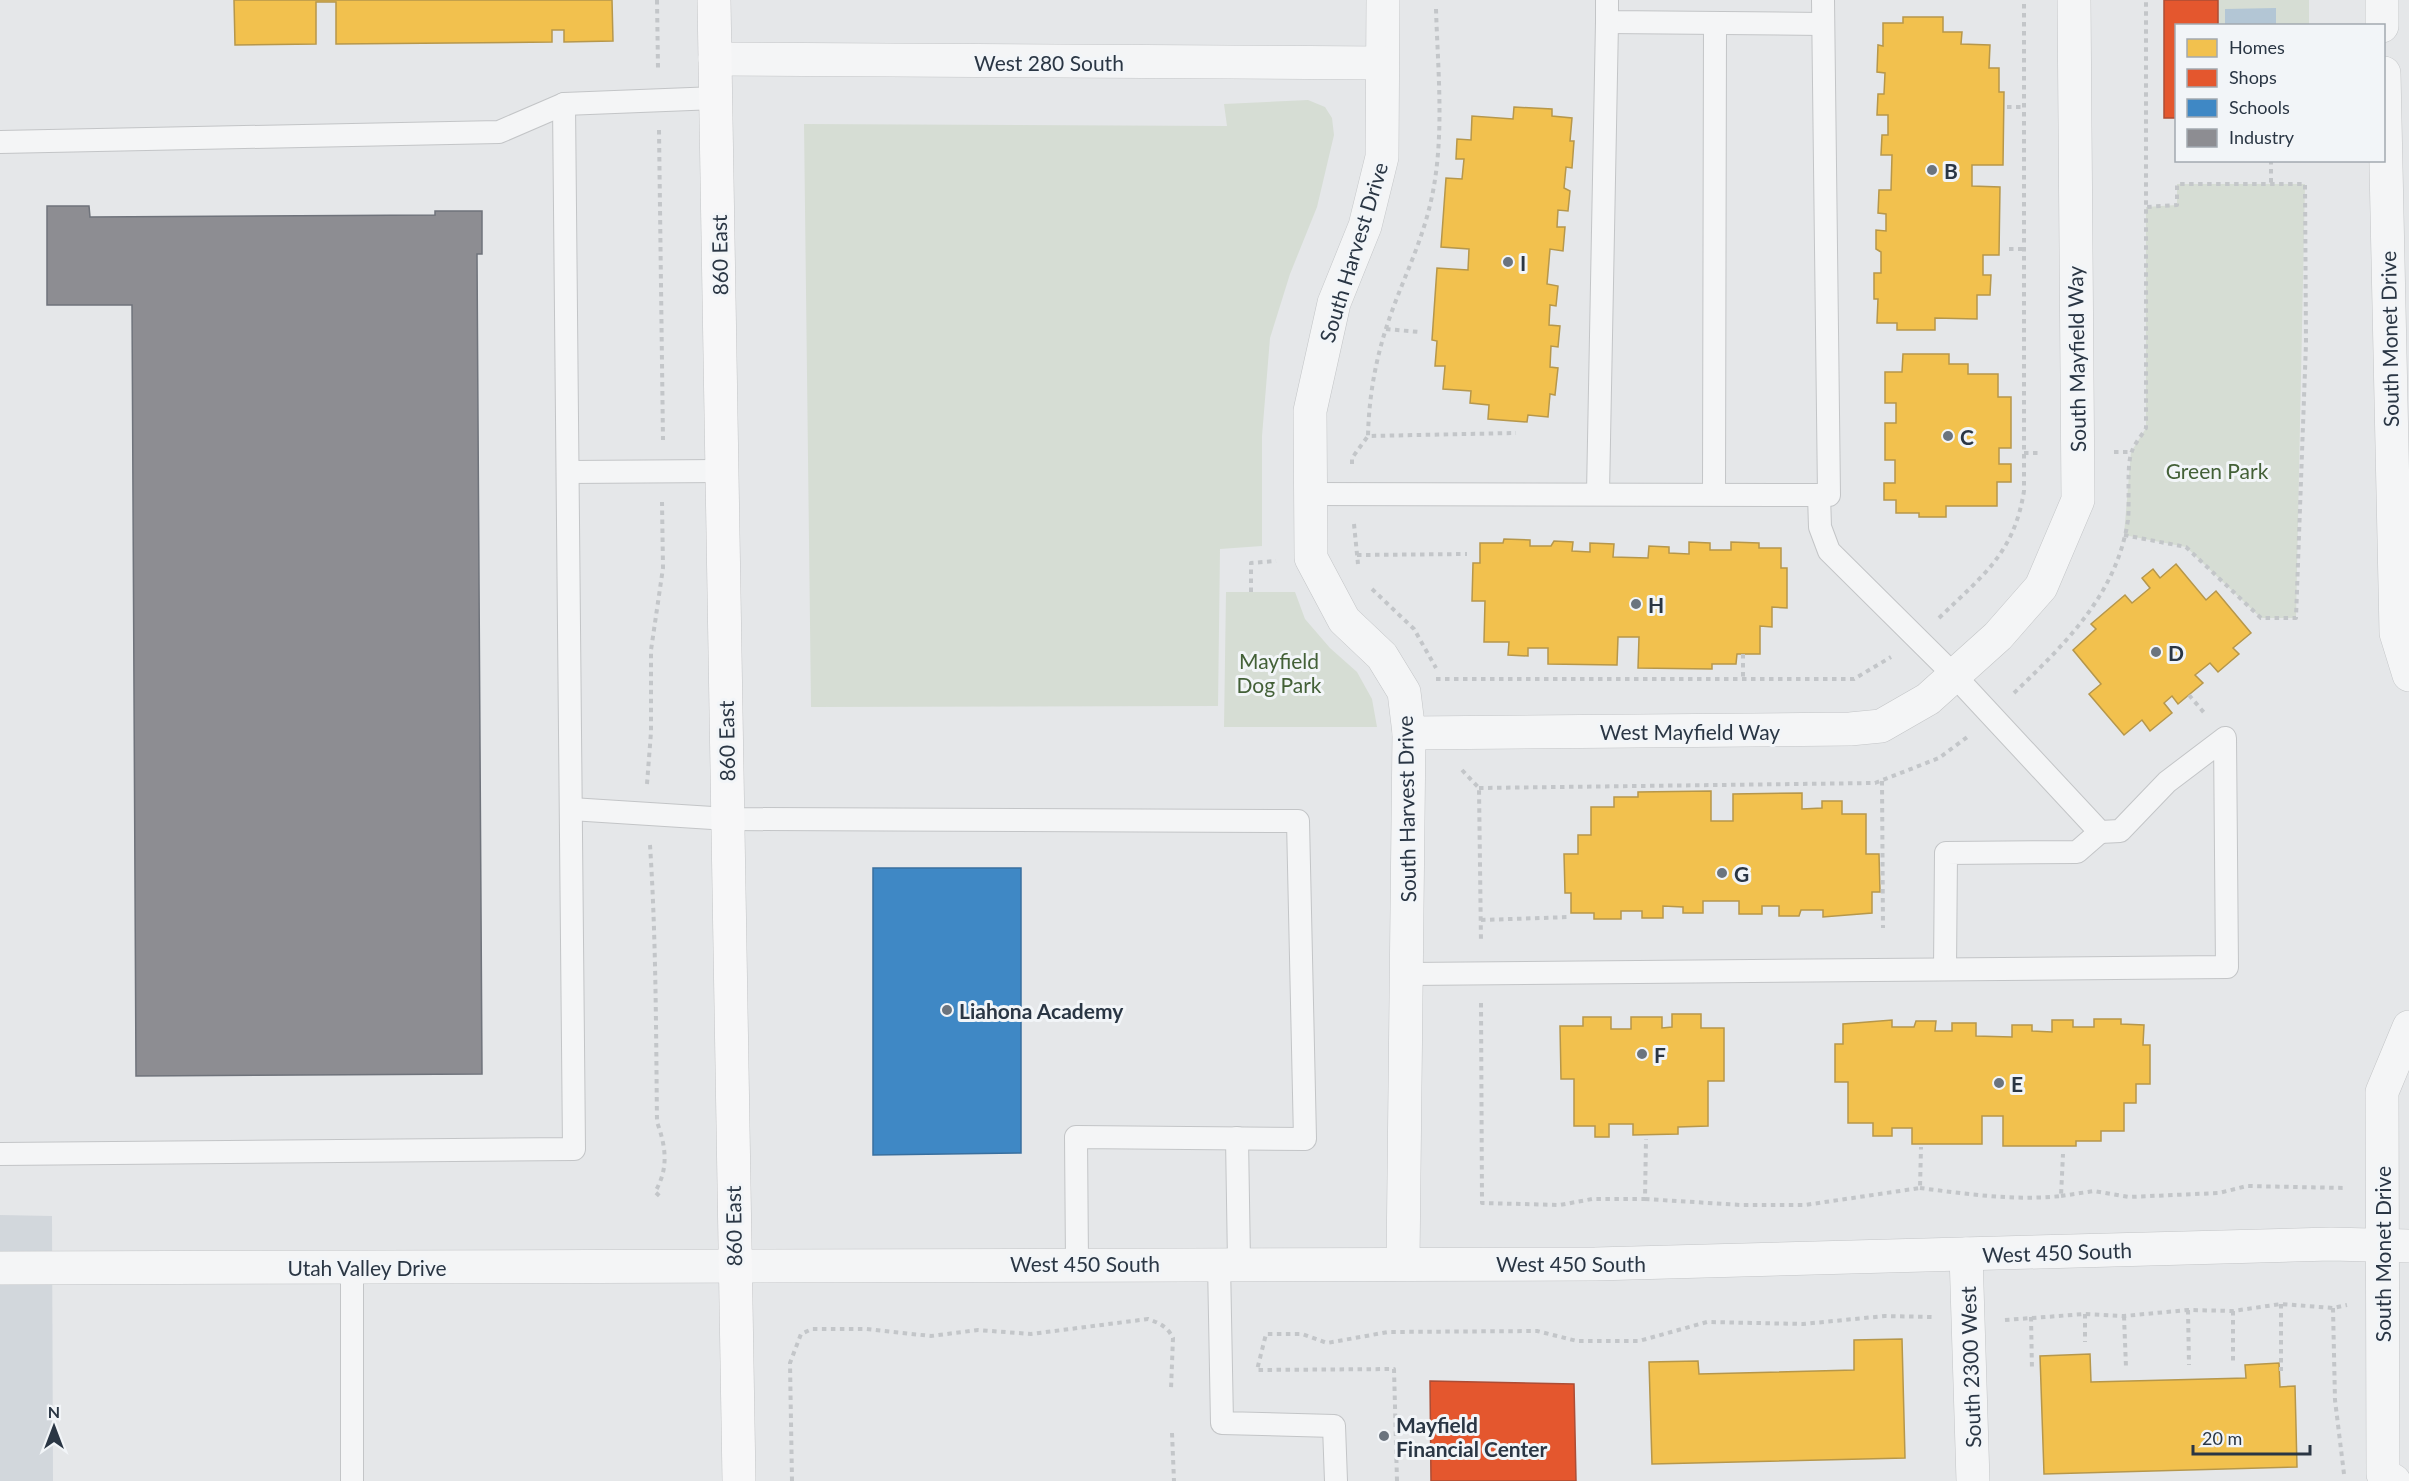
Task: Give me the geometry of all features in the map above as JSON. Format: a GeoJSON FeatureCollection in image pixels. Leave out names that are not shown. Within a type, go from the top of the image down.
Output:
{"type":"FeatureCollection","features":[{"type":"Feature","properties":{"kind":"street","name":"860 East"},"geometry":{"type":"LineString","coordinates":[[714,0],[739,1481]]}},
{"type":"Feature","properties":{"kind":"street","name":"South Harvest Drive"},"geometry":{"type":"LineString","coordinates":[[1383,0],[1383,157],[1365,226],[1334,303],[1310,411],[1311,558],[1344,620],[1382,656],[1404,692],[1409,733],[1403,1263]]}},
{"type":"Feature","properties":{"kind":"street","name":"South Mayfield Way"},"geometry":{"type":"LineString","coordinates":[[1953,674],[1998,636],[2041,587],[2078,500],[2074,0]]}},
{"type":"Feature","properties":{"kind":"street"},"geometry":{"type":"LineString","coordinates":[[2382,0],[2382,24]]}},
{"type":"Feature","properties":{"kind":"street","name":"West 280 South"},"geometry":{"type":"LineString","coordinates":[[715,59],[1382,63]]}},
{"type":"Feature","properties":{"kind":"street","name":"South Monet Drive"},"geometry":{"type":"LineString","coordinates":[[2385,120],[2396,633],[2409,675]]}},
{"type":"Feature","properties":{"kind":"street","name":"West Mayfield Way"},"geometry":{"type":"LineString","coordinates":[[1409,733],[1881,726],[1928,699],[1953,674]]}},
{"type":"Feature","properties":{"kind":"street","name":"South Monet Drive"},"geometry":{"type":"LineString","coordinates":[[2394,1481],[2383,1474],[2396,1246],[2382,1092],[2409,1027]]}},
{"type":"Feature","properties":{"kind":"street","name":"West 450 South"},"geometry":{"type":"LineString","coordinates":[[734,1266],[1077,1263],[1595,1264],[2331,1244],[2396,1246]]}},
{"type":"Feature","properties":{"kind":"street","name":"South 2300 West"},"geometry":{"type":"LineString","coordinates":[[1966,1254],[1973,1481]]}},
{"type":"Feature","properties":{"kind":"street","name":"Utah Valley Drive"},"geometry":{"type":"LineString","coordinates":[[0,1268],[734,1266]]}},
{"type":"Feature","properties":{"kind":"lane"},"geometry":{"type":"LineString","coordinates":[[1598,493],[1608,0]]}},
{"type":"Feature","properties":{"kind":"lane"},"geometry":{"type":"LineString","coordinates":[[1310,494],[1829,495],[1823,0]]}},
{"type":"Feature","properties":{"kind":"lane"},"geometry":{"type":"LineString","coordinates":[[1607,22],[1823,24]]}},
{"type":"Feature","properties":{"kind":"lane"},"geometry":{"type":"LineString","coordinates":[[1714,494],[1715,24]]}},
{"type":"Feature","properties":{"kind":"lane"},"geometry":{"type":"LineString","coordinates":[[0,142],[499,132],[564,104],[716,98]]}},
{"type":"Feature","properties":{"kind":"lane"},"geometry":{"type":"LineString","coordinates":[[0,1154],[574,1149],[564,104]]}},
{"type":"Feature","properties":{"kind":"lane"},"geometry":{"type":"LineString","coordinates":[[568,472],[722,471]]}},
{"type":"Feature","properties":{"kind":"lane"},"geometry":{"type":"LineString","coordinates":[[1819,495],[1820,527],[1829,551],[1953,674],[2100,832]]}},
{"type":"Feature","properties":{"kind":"lane"},"geometry":{"type":"LineString","coordinates":[[1407,974],[2227,967],[2225,738],[2167,783],[2120,831],[2100,832],[2076,852],[1946,852],[1945,969]]}},
{"type":"Feature","properties":{"kind":"lane"},"geometry":{"type":"LineString","coordinates":[[571,809],[728,819],[1298,821],[1305,1138],[1076,1137],[1077,1263]]}},
{"type":"Feature","properties":{"kind":"lane"},"geometry":{"type":"LineString","coordinates":[[1237,1138],[1222,1423],[1334,1426],[1336,1481]]}},
{"type":"Feature","properties":{"kind":"lane"},"geometry":{"type":"LineString","coordinates":[[352,1267],[352,1481]]}},
{"type":"Feature","properties":{"kind":"path"},"geometry":{"type":"LineString","coordinates":[[657,0],[658,60]]}},
{"type":"Feature","properties":{"kind":"path"},"geometry":{"type":"LineString","coordinates":[[1932,625],[1988,570],[2012,538],[2019,519],[2024,491],[2024,0]]}},
{"type":"Feature","properties":{"kind":"path"},"geometry":{"type":"LineString","coordinates":[[2007,700],[2056,653],[2088,616],[2106,587],[2121,550],[2124,535],[2130,492],[2131,452],[2146,428],[2146,0]]}},
{"type":"Feature","properties":{"kind":"path"},"geometry":{"type":"LineString","coordinates":[[1352,471],[1352,458],[1368,436],[1369,399],[1386,328],[1412,262],[1436,177],[1440,117],[1436,9]]}},
{"type":"Feature","properties":{"kind":"path"},"geometry":{"type":"LineString","coordinates":[[2007,107],[2024,107]]}},
{"type":"Feature","properties":{"kind":"path"},"geometry":{"type":"LineString","coordinates":[[659,159],[663,430]]}},
{"type":"Feature","properties":{"kind":"path"},"geometry":{"type":"LineString","coordinates":[[2271,162],[2271,184]]}},
{"type":"Feature","properties":{"kind":"path"},"geometry":{"type":"LineString","coordinates":[[2124,535],[2186,547],[2261,618],[2296,618],[2306,343],[2305,184],[2177,184],[2177,205],[2146,207]]}},
{"type":"Feature","properties":{"kind":"path"},"geometry":{"type":"LineString","coordinates":[[2009,249],[2024,249]]}},
{"type":"Feature","properties":{"kind":"path"},"geometry":{"type":"LineString","coordinates":[[1386,328],[1419,332]]}},
{"type":"Feature","properties":{"kind":"path"},"geometry":{"type":"LineString","coordinates":[[1368,436],[1516,433]]}},
{"type":"Feature","properties":{"kind":"path"},"geometry":{"type":"LineString","coordinates":[[646,779],[651,732],[651,650],[663,568],[662,515]]}},
{"type":"Feature","properties":{"kind":"path"},"geometry":{"type":"LineString","coordinates":[[1353,520],[1360,569]]}},
{"type":"Feature","properties":{"kind":"path"},"geometry":{"type":"LineString","coordinates":[[1347,555],[1467,554]]}},
{"type":"Feature","properties":{"kind":"path"},"geometry":{"type":"LineString","coordinates":[[1251,592],[1251,563],[1279,561]]}},
{"type":"Feature","properties":{"kind":"path"},"geometry":{"type":"LineString","coordinates":[[1369,585],[1414,629],[1441,679],[1443,690]]}},
{"type":"Feature","properties":{"kind":"path"},"geometry":{"type":"LineString","coordinates":[[1432,679],[1854,679],[1898,653]]}},
{"type":"Feature","properties":{"kind":"path"},"geometry":{"type":"LineString","coordinates":[[1743,654],[1743,679]]}},
{"type":"Feature","properties":{"kind":"path"},"geometry":{"type":"LineString","coordinates":[[1479,788],[1875,783],[1939,758],[1972,733]]}},
{"type":"Feature","properties":{"kind":"path"},"geometry":{"type":"LineString","coordinates":[[1457,766],[1479,788],[1481,948]]}},
{"type":"Feature","properties":{"kind":"path"},"geometry":{"type":"LineString","coordinates":[[1882,781],[1882,928]]}},
{"type":"Feature","properties":{"kind":"path"},"geometry":{"type":"LineString","coordinates":[[651,850],[657,1122],[665,1145],[666,1158],[660,1183],[655,1192],[662,1197]]}},
{"type":"Feature","properties":{"kind":"path"},"geometry":{"type":"LineString","coordinates":[[1481,920],[1569,917]]}},
{"type":"Feature","properties":{"kind":"path"},"geometry":{"type":"LineString","coordinates":[[1481,996],[1482,1203],[1560,1205],[1592,1199],[1645,1199],[1741,1205],[1805,1205],[1920,1188],[1988,1196],[2039,1198],[2094,1191],[2129,1197],[2219,1193],[2247,1186],[2345,1188]]}},
{"type":"Feature","properties":{"kind":"path"},"geometry":{"type":"LineString","coordinates":[[1645,1199],[1646,1138]]}},
{"type":"Feature","properties":{"kind":"path"},"geometry":{"type":"LineString","coordinates":[[1920,1188],[1921,1147]]}},
{"type":"Feature","properties":{"kind":"path"},"geometry":{"type":"LineString","coordinates":[[2061,1196],[2063,1154]]}},
{"type":"Feature","properties":{"kind":"path"},"geometry":{"type":"LineString","coordinates":[[1397,1481],[1394,1369],[1257,1370],[1266,1334],[1302,1334],[1327,1343],[1388,1332],[1537,1331],[1577,1341],[1640,1341],[1707,1322],[1803,1324],[1885,1316],[1969,1319],[2085,1314],[2124,1316],[2188,1310],[2233,1311],[2281,1304],[2334,1308],[2335,1400],[2345,1481]]}},
{"type":"Feature","properties":{"kind":"path"},"geometry":{"type":"LineString","coordinates":[[2281,1304],[2281,1371]]}},
{"type":"Feature","properties":{"kind":"path"},"geometry":{"type":"LineString","coordinates":[[2188,1310],[2189,1365]]}},
{"type":"Feature","properties":{"kind":"path"},"geometry":{"type":"LineString","coordinates":[[2233,1311],[2233,1361]]}},
{"type":"Feature","properties":{"kind":"path"},"geometry":{"type":"LineString","coordinates":[[2085,1314],[2085,1342]]}},
{"type":"Feature","properties":{"kind":"path"},"geometry":{"type":"LineString","coordinates":[[2124,1316],[2126,1367]]}},
{"type":"Feature","properties":{"kind":"path"},"geometry":{"type":"LineString","coordinates":[[2031,1317],[2032,1370]]}},
{"type":"Feature","properties":{"kind":"path"},"geometry":{"type":"LineString","coordinates":[[792,1481],[790,1363],[801,1334],[812,1329],[877,1329],[931,1336],[978,1330],[1031,1334],[1148,1319],[1169,1330],[1173,1338],[1171,1389]]}},
{"type":"Feature","properties":{"kind":"path"},"geometry":{"type":"LineString","coordinates":[[1172,1433],[1174,1481]]}},
{"type":"Feature","properties":{"kind":"shaded area"},"geometry":{"type":"Polygon","coordinates":[[[0,1215],[52,1216],[53,1481],[0,1481],[0,1215]]]}},
{"type":"Feature","properties":{"kind":"green space"},"geometry":{"type":"Polygon","coordinates":[[[2218,0],[2309,0],[2309,24],[2218,24],[2218,0]]]}},
{"type":"Feature","properties":{"kind":"green space"},"geometry":{"type":"Polygon","coordinates":[[[1308,100],[1325,107],[1332,118],[1334,135],[1317,207],[1290,274],[1270,338],[1262,436],[1262,546],[1220,549],[1218,706],[811,707],[804,124],[1227,126],[1224,104],[1308,100]]]}},
{"type":"Feature","properties":{"kind":"green space","name":"Green Park"},"geometry":{"type":"Polygon","coordinates":[[[2177,184],[2305,184],[2296,618],[2261,618],[2186,547],[2124,535],[2131,452],[2146,428],[2146,207],[2177,205],[2177,184]]]}},
{"type":"Feature","properties":{"kind":"green space","name":"Mayfield Dog Park"},"geometry":{"type":"Polygon","coordinates":[[[1226,592],[1295,592],[1305,619],[1330,648],[1357,672],[1372,699],[1377,727],[1224,727],[1226,592]]]}},
{"type":"Feature","properties":{"kind":"water"},"geometry":{"type":"Polygon","coordinates":[[[2276,8],[2276,24],[2225,24],[2225,9],[2276,8]]]}},
{"type":"Feature","properties":{"kind":"building: Homes"},"geometry":{"type":"Polygon","coordinates":[[[234,0],[612,0],[613,41],[564,42],[564,30],[552,30],[552,42],[336,44],[336,2],[316,2],[316,44],[235,45],[234,0]]]}},
{"type":"Feature","properties":{"kind":"building: Homes","name":"B"},"geometry":{"type":"Polygon","coordinates":[[[1903,17],[1943,17],[1943,32],[1962,32],[1961,44],[1990,45],[1989,68],[1999,68],[1999,92],[2004,92],[2003,165],[1972,165],[1972,186],[2000,187],[1999,255],[1983,255],[1983,275],[1991,275],[1990,295],[1977,295],[1977,319],[1935,318],[1935,330],[1897,330],[1897,323],[1877,323],[1878,299],[1874,299],[1874,273],[1881,273],[1881,252],[1876,249],[1876,230],[1886,231],[1886,214],[1878,213],[1879,190],[1891,190],[1892,155],[1881,155],[1882,135],[1888,135],[1888,115],[1877,115],[1878,94],[1884,94],[1885,73],[1877,72],[1878,45],[1883,46],[1883,23],[1903,23],[1903,17]]]}},
{"type":"Feature","properties":{"kind":"building: Homes","name":"I"},"geometry":{"type":"Polygon","coordinates":[[[1514,107],[1552,109],[1552,116],[1572,118],[1570,141],[1574,141],[1572,168],[1566,167],[1564,188],[1570,191],[1568,211],[1558,210],[1557,227],[1565,227],[1563,251],[1550,249],[1547,284],[1558,286],[1556,306],[1550,305],[1549,325],[1560,326],[1558,347],[1551,346],[1550,367],[1558,368],[1555,395],[1550,394],[1548,417],[1528,415],[1527,422],[1488,419],[1489,405],[1470,403],[1471,391],[1443,389],[1445,366],[1435,366],[1437,341],[1432,340],[1437,268],[1468,270],[1469,249],[1441,247],[1446,178],[1462,179],[1464,159],[1456,159],[1457,139],[1471,140],[1472,116],[1513,119],[1514,107]]]}},
{"type":"Feature","properties":{"kind":"building: Homes","name":"C"},"geometry":{"type":"Polygon","coordinates":[[[1903,354],[1949,354],[1949,364],[1968,364],[1968,374],[1998,374],[1998,397],[2011,397],[2011,448],[1999,448],[1999,464],[2011,464],[2011,482],[1997,482],[1997,506],[1946,506],[1946,517],[1919,517],[1919,513],[1896,513],[1896,500],[1884,500],[1884,483],[1895,483],[1895,460],[1885,460],[1885,423],[1896,423],[1896,403],[1885,403],[1885,372],[1902,372],[1903,354]]]}},
{"type":"Feature","properties":{"kind":"building: Homes","name":"H"},"geometry":{"type":"Polygon","coordinates":[[[1504,539],[1530,540],[1530,546],[1551,546],[1554,541],[1573,542],[1572,551],[1590,552],[1590,543],[1614,544],[1613,557],[1648,558],[1649,546],[1669,547],[1669,553],[1689,554],[1689,542],[1710,543],[1710,550],[1731,550],[1731,542],[1759,543],[1759,548],[1781,548],[1781,568],[1787,568],[1787,608],[1772,607],[1772,627],[1760,626],[1760,654],[1737,654],[1736,664],[1712,664],[1712,669],[1638,668],[1639,637],[1618,637],[1617,665],[1548,664],[1548,648],[1528,648],[1528,656],[1508,655],[1509,642],[1484,642],[1485,601],[1472,601],[1473,563],[1480,563],[1480,543],[1503,543],[1504,539]]]}},
{"type":"Feature","properties":{"kind":"building: Homes","name":"D"},"geometry":{"type":"Polygon","coordinates":[[[2176,564],[2206,600],[2216,591],[2251,633],[2233,648],[2239,654],[2218,672],[2210,663],[2195,675],[2203,683],[2178,704],[2172,696],[2164,703],[2172,713],[2150,731],[2142,720],[2124,735],[2089,694],[2101,684],[2073,650],[2096,629],[2091,624],[2125,595],[2132,603],[2150,588],[2142,578],[2153,569],[2160,578],[2176,564]]]}},
{"type":"Feature","properties":{"kind":"building: Homes","name":"G"},"geometry":{"type":"Polygon","coordinates":[[[1711,791],[1711,821],[1733,821],[1733,794],[1802,793],[1802,809],[1822,808],[1822,801],[1842,801],[1842,814],[1866,814],[1866,854],[1879,854],[1880,892],[1872,892],[1872,913],[1823,917],[1823,910],[1801,910],[1799,916],[1779,916],[1779,906],[1762,906],[1762,914],[1739,914],[1739,901],[1703,901],[1703,913],[1683,913],[1683,907],[1663,906],[1663,918],[1642,918],[1642,911],[1621,911],[1621,919],[1594,919],[1594,913],[1571,913],[1571,893],[1565,893],[1564,854],[1578,854],[1578,835],[1591,835],[1591,807],[1614,807],[1614,797],[1638,797],[1638,792],[1711,791]]]}},
{"type":"Feature","properties":{"kind":"building: Homes","name":"F"},"geometry":{"type":"Polygon","coordinates":[[[1672,1014],[1701,1014],[1701,1028],[1724,1028],[1724,1081],[1708,1081],[1708,1126],[1678,1127],[1678,1134],[1633,1135],[1633,1124],[1609,1124],[1609,1137],[1595,1137],[1595,1126],[1574,1126],[1574,1079],[1561,1079],[1560,1026],[1583,1026],[1583,1017],[1611,1017],[1611,1029],[1631,1029],[1631,1017],[1662,1017],[1662,1028],[1672,1027],[1672,1014]]]}},
{"type":"Feature","properties":{"kind":"building: Homes","name":"E"},"geometry":{"type":"Polygon","coordinates":[[[2094,1019],[2121,1019],[2121,1024],[2144,1025],[2143,1045],[2150,1045],[2150,1084],[2136,1084],[2136,1103],[2124,1103],[2124,1131],[2101,1131],[2101,1141],[2076,1141],[2076,1146],[2003,1146],[2003,1116],[1982,1116],[1982,1144],[1912,1144],[1912,1128],[1892,1128],[1892,1136],[1873,1136],[1873,1123],[1848,1123],[1848,1082],[1835,1082],[1835,1044],[1843,1044],[1843,1024],[1892,1020],[1892,1027],[1914,1027],[1916,1021],[1936,1021],[1935,1031],[1952,1031],[1952,1023],[1976,1023],[1976,1036],[2012,1037],[2012,1025],[2032,1025],[2032,1031],[2052,1032],[2052,1020],[2073,1020],[2073,1027],[2094,1027],[2094,1019]]]}},
{"type":"Feature","properties":{"kind":"building: Homes"},"geometry":{"type":"Polygon","coordinates":[[[1902,1339],[1905,1458],[1652,1464],[1649,1362],[1698,1361],[1699,1374],[1854,1370],[1854,1340],[1902,1339]]]}},
{"type":"Feature","properties":{"kind":"building: Homes"},"geometry":{"type":"Polygon","coordinates":[[[2090,1354],[2091,1382],[2246,1378],[2245,1365],[2279,1363],[2280,1387],[2295,1386],[2297,1467],[2044,1474],[2040,1356],[2090,1354]]]}},
{"type":"Feature","properties":{"kind":"building: Shops"},"geometry":{"type":"Polygon","coordinates":[[[2164,0],[2218,0],[2218,24],[2175,24],[2175,118],[2164,118],[2164,0]]]}},
{"type":"Feature","properties":{"kind":"building: Shops"},"geometry":{"type":"Polygon","coordinates":[[[1430,1381],[1574,1384],[1576,1481],[1431,1481],[1430,1381]]]}},
{"type":"Feature","properties":{"kind":"building: Schools","name":"Liahona Academy"},"geometry":{"type":"Polygon","coordinates":[[[873,868],[1021,868],[1021,1153],[873,1155],[873,868]]]}},
{"type":"Feature","properties":{"kind":"building: Industry"},"geometry":{"type":"Polygon","coordinates":[[[47,206],[89,206],[90,217],[435,215],[435,211],[482,211],[482,254],[477,254],[482,1074],[136,1076],[132,305],[47,305],[47,206]]]}},
{"type":"Feature","properties":{"kind":"place","name":"B"},"geometry":{"type":"Point","coordinates":[1932,170]}},
{"type":"Feature","properties":{"kind":"place","name":"I"},"geometry":{"type":"Point","coordinates":[1508,262]}},
{"type":"Feature","properties":{"kind":"place","name":"C"},"geometry":{"type":"Point","coordinates":[1948,436]}},
{"type":"Feature","properties":{"kind":"place","name":"H"},"geometry":{"type":"Point","coordinates":[1636,604]}},
{"type":"Feature","properties":{"kind":"place","name":"D"},"geometry":{"type":"Point","coordinates":[2156,652]}},
{"type":"Feature","properties":{"kind":"place","name":"G"},"geometry":{"type":"Point","coordinates":[1722,873]}},
{"type":"Feature","properties":{"kind":"place","name":"Liahona Academy"},"geometry":{"type":"Point","coordinates":[947,1010]}},
{"type":"Feature","properties":{"kind":"place","name":"F"},"geometry":{"type":"Point","coordinates":[1642,1054]}},
{"type":"Feature","properties":{"kind":"place","name":"E"},"geometry":{"type":"Point","coordinates":[1999,1083]}},
{"type":"Feature","properties":{"kind":"place","name":"Mayfield Financial Center"},"geometry":{"type":"Point","coordinates":[1384,1436]}}]}
